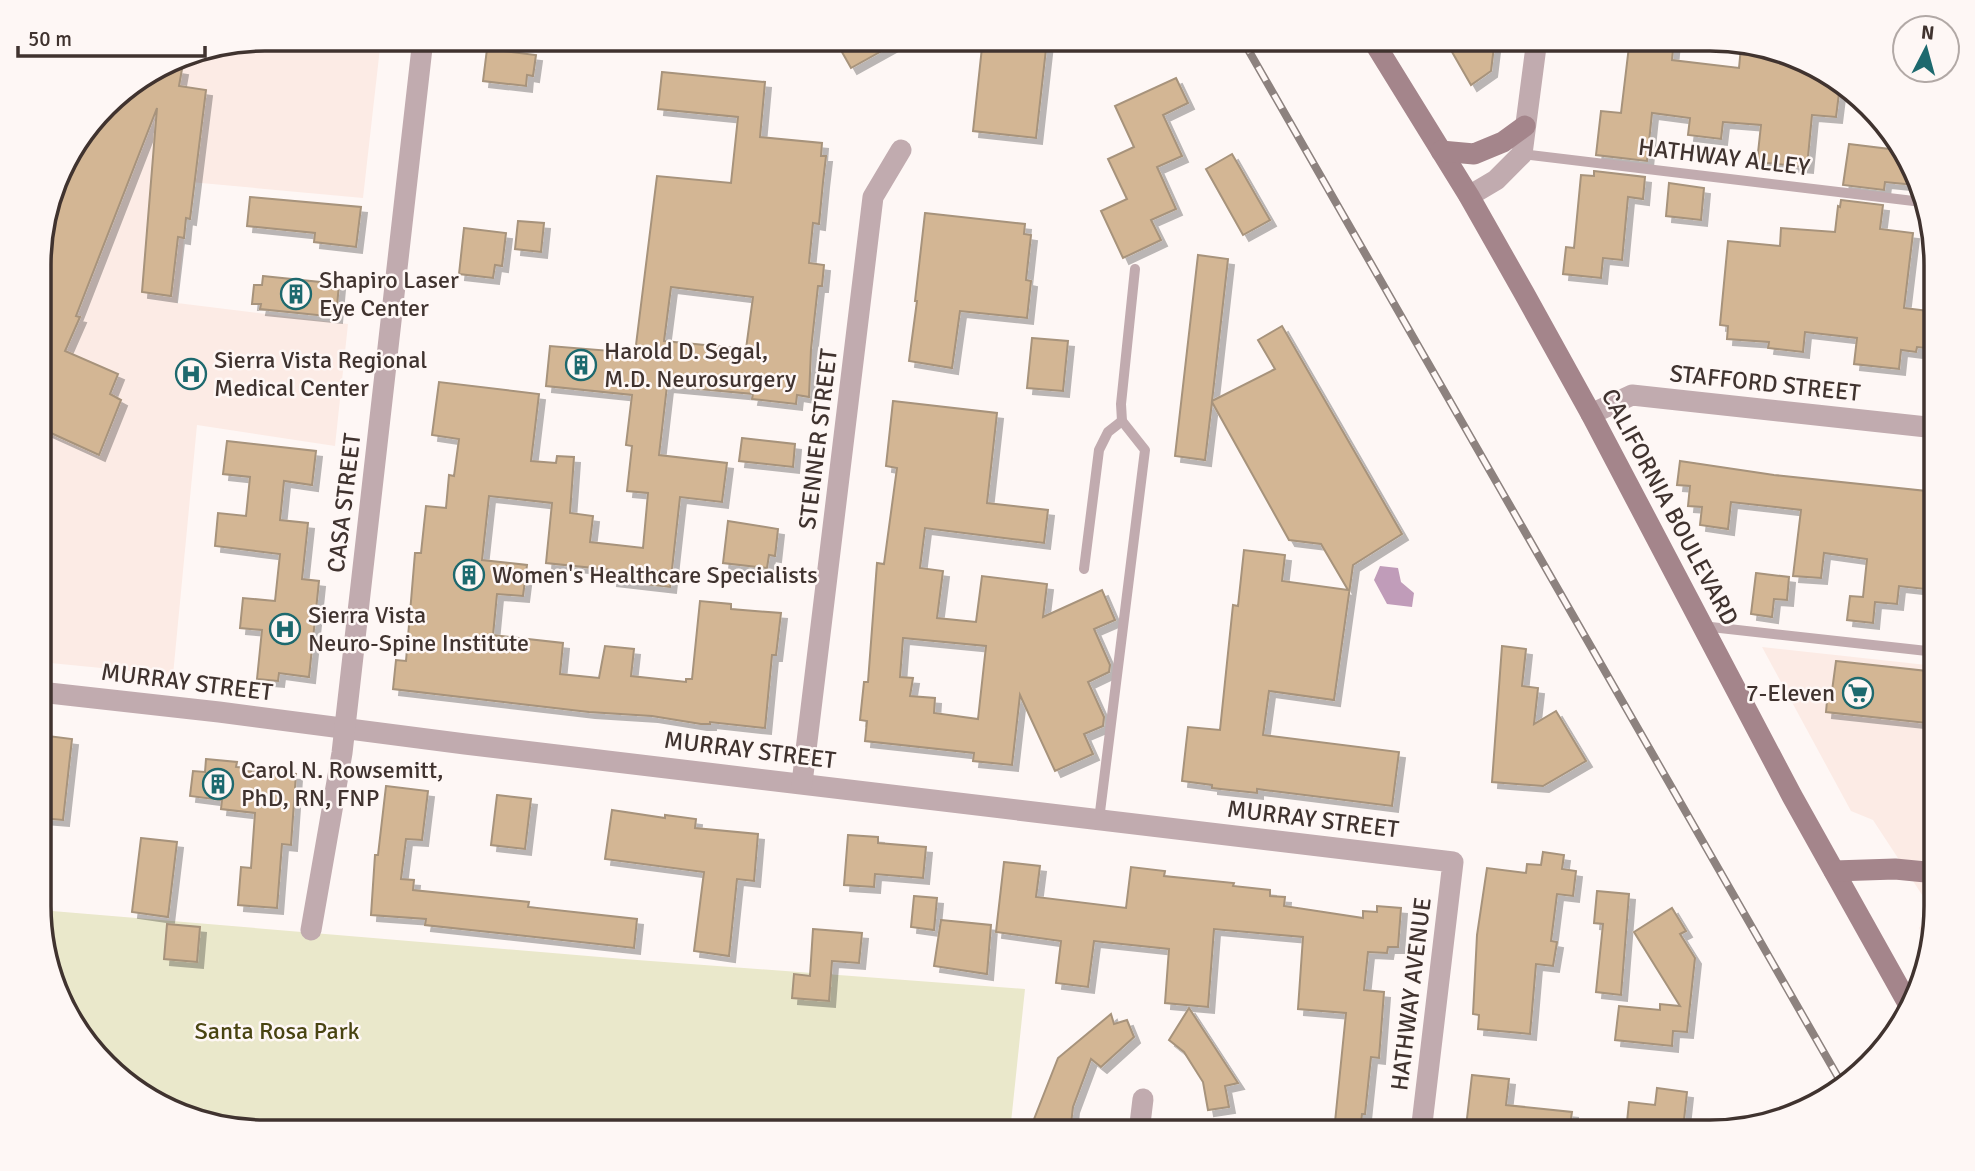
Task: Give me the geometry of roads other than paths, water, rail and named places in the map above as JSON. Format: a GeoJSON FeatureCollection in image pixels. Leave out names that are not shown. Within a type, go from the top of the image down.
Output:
{"type":"FeatureCollection","features":[{"type":"Feature","properties":{"kind":"street","name":"CASA STREET"},"geometry":{"type":"LineString","coordinates":[[311,930],[344,728],[422,51]]}},
{"type":"Feature","properties":{"kind":"street","name":"CALIFORNIA BOULEVARD"},"geometry":{"type":"LineString","coordinates":[[1380,51],[1469,196],[1591,414],[1702,626],[1904,996]]}},
{"type":"Feature","properties":{"kind":"street"},"geometry":{"type":"LineString","coordinates":[[1469,196],[1496,180],[1522,154],[1535,51]]}},
{"type":"Feature","properties":{"kind":"street"},"geometry":{"type":"LineString","coordinates":[[1441,151],[1474,154],[1503,142],[1525,126]]}},
{"type":"Feature","properties":{"kind":"street","name":"STENNER STREET"},"geometry":{"type":"LineString","coordinates":[[802,783],[873,197],[901,150]]}},
{"type":"Feature","properties":{"kind":"street","name":"STAFFORD STREET"},"geometry":{"type":"LineString","coordinates":[[1591,414],[1632,395],[1924,427]]}},
{"type":"Feature","properties":{"kind":"street","name":"MURRAY STREET"},"geometry":{"type":"LineString","coordinates":[[51,693],[1453,862]]}},
{"type":"Feature","properties":{"kind":"street","name":"HATHWAY AVENUE"},"geometry":{"type":"LineString","coordinates":[[1422,1120],[1453,862]]}},
{"type":"Feature","properties":{"kind":"street"},"geometry":{"type":"LineString","coordinates":[[1834,871],[1895,869],[1924,872]]}},
{"type":"Feature","properties":{"kind":"street"},"geometry":{"type":"LineString","coordinates":[[1140,1120],[1143,1099]]}},
{"type":"Feature","properties":{"kind":"lane","name":"HATHWAY ALLEY"},"geometry":{"type":"LineString","coordinates":[[1522,154],[1914,201]]}},
{"type":"Feature","properties":{"kind":"lane"},"geometry":{"type":"LineString","coordinates":[[1099,820],[1145,450],[1122,421],[1121,404],[1135,269]]}},
{"type":"Feature","properties":{"kind":"lane"},"geometry":{"type":"LineString","coordinates":[[1084,569],[1099,450],[1108,432],[1122,421]]}},
{"type":"Feature","properties":{"kind":"lane"},"geometry":{"type":"LineString","coordinates":[[1702,626],[1924,651]]}},
{"type":"Feature","properties":{"kind":"railway"},"geometry":{"type":"LineString","coordinates":[[1249,51],[1838,1077]]}},
{"type":"Feature","properties":{"kind":"place","name":"Shapiro Laser Eye Center"},"geometry":{"type":"Point","coordinates":[296,294]}},
{"type":"Feature","properties":{"kind":"place","name":"Harold D. Segal, M.D. Neurosurgery"},"geometry":{"type":"Point","coordinates":[581,365]}},
{"type":"Feature","properties":{"kind":"place","name":"Sierra Vista Regional Medical Center"},"geometry":{"type":"Point","coordinates":[191,374]}},
{"type":"Feature","properties":{"kind":"place","name":"Women's Healthcare Specialists"},"geometry":{"type":"Point","coordinates":[469,575]}},
{"type":"Feature","properties":{"kind":"place","name":"Sierra Vista Neuro-Spine Institute"},"geometry":{"type":"Point","coordinates":[285,629]}},
{"type":"Feature","properties":{"kind":"place","name":"7-Eleven"},"geometry":{"type":"Point","coordinates":[1858,693]}},
{"type":"Feature","properties":{"kind":"place","name":"Carol N. Rowsemitt, PhD, RN, FNP"},"geometry":{"type":"Point","coordinates":[218,784]}},
{"type":"Feature","properties":{"kind":"park label","name":"Santa Rosa Park"},"geometry":{"type":"Point","coordinates":[277,1031]}}]}
